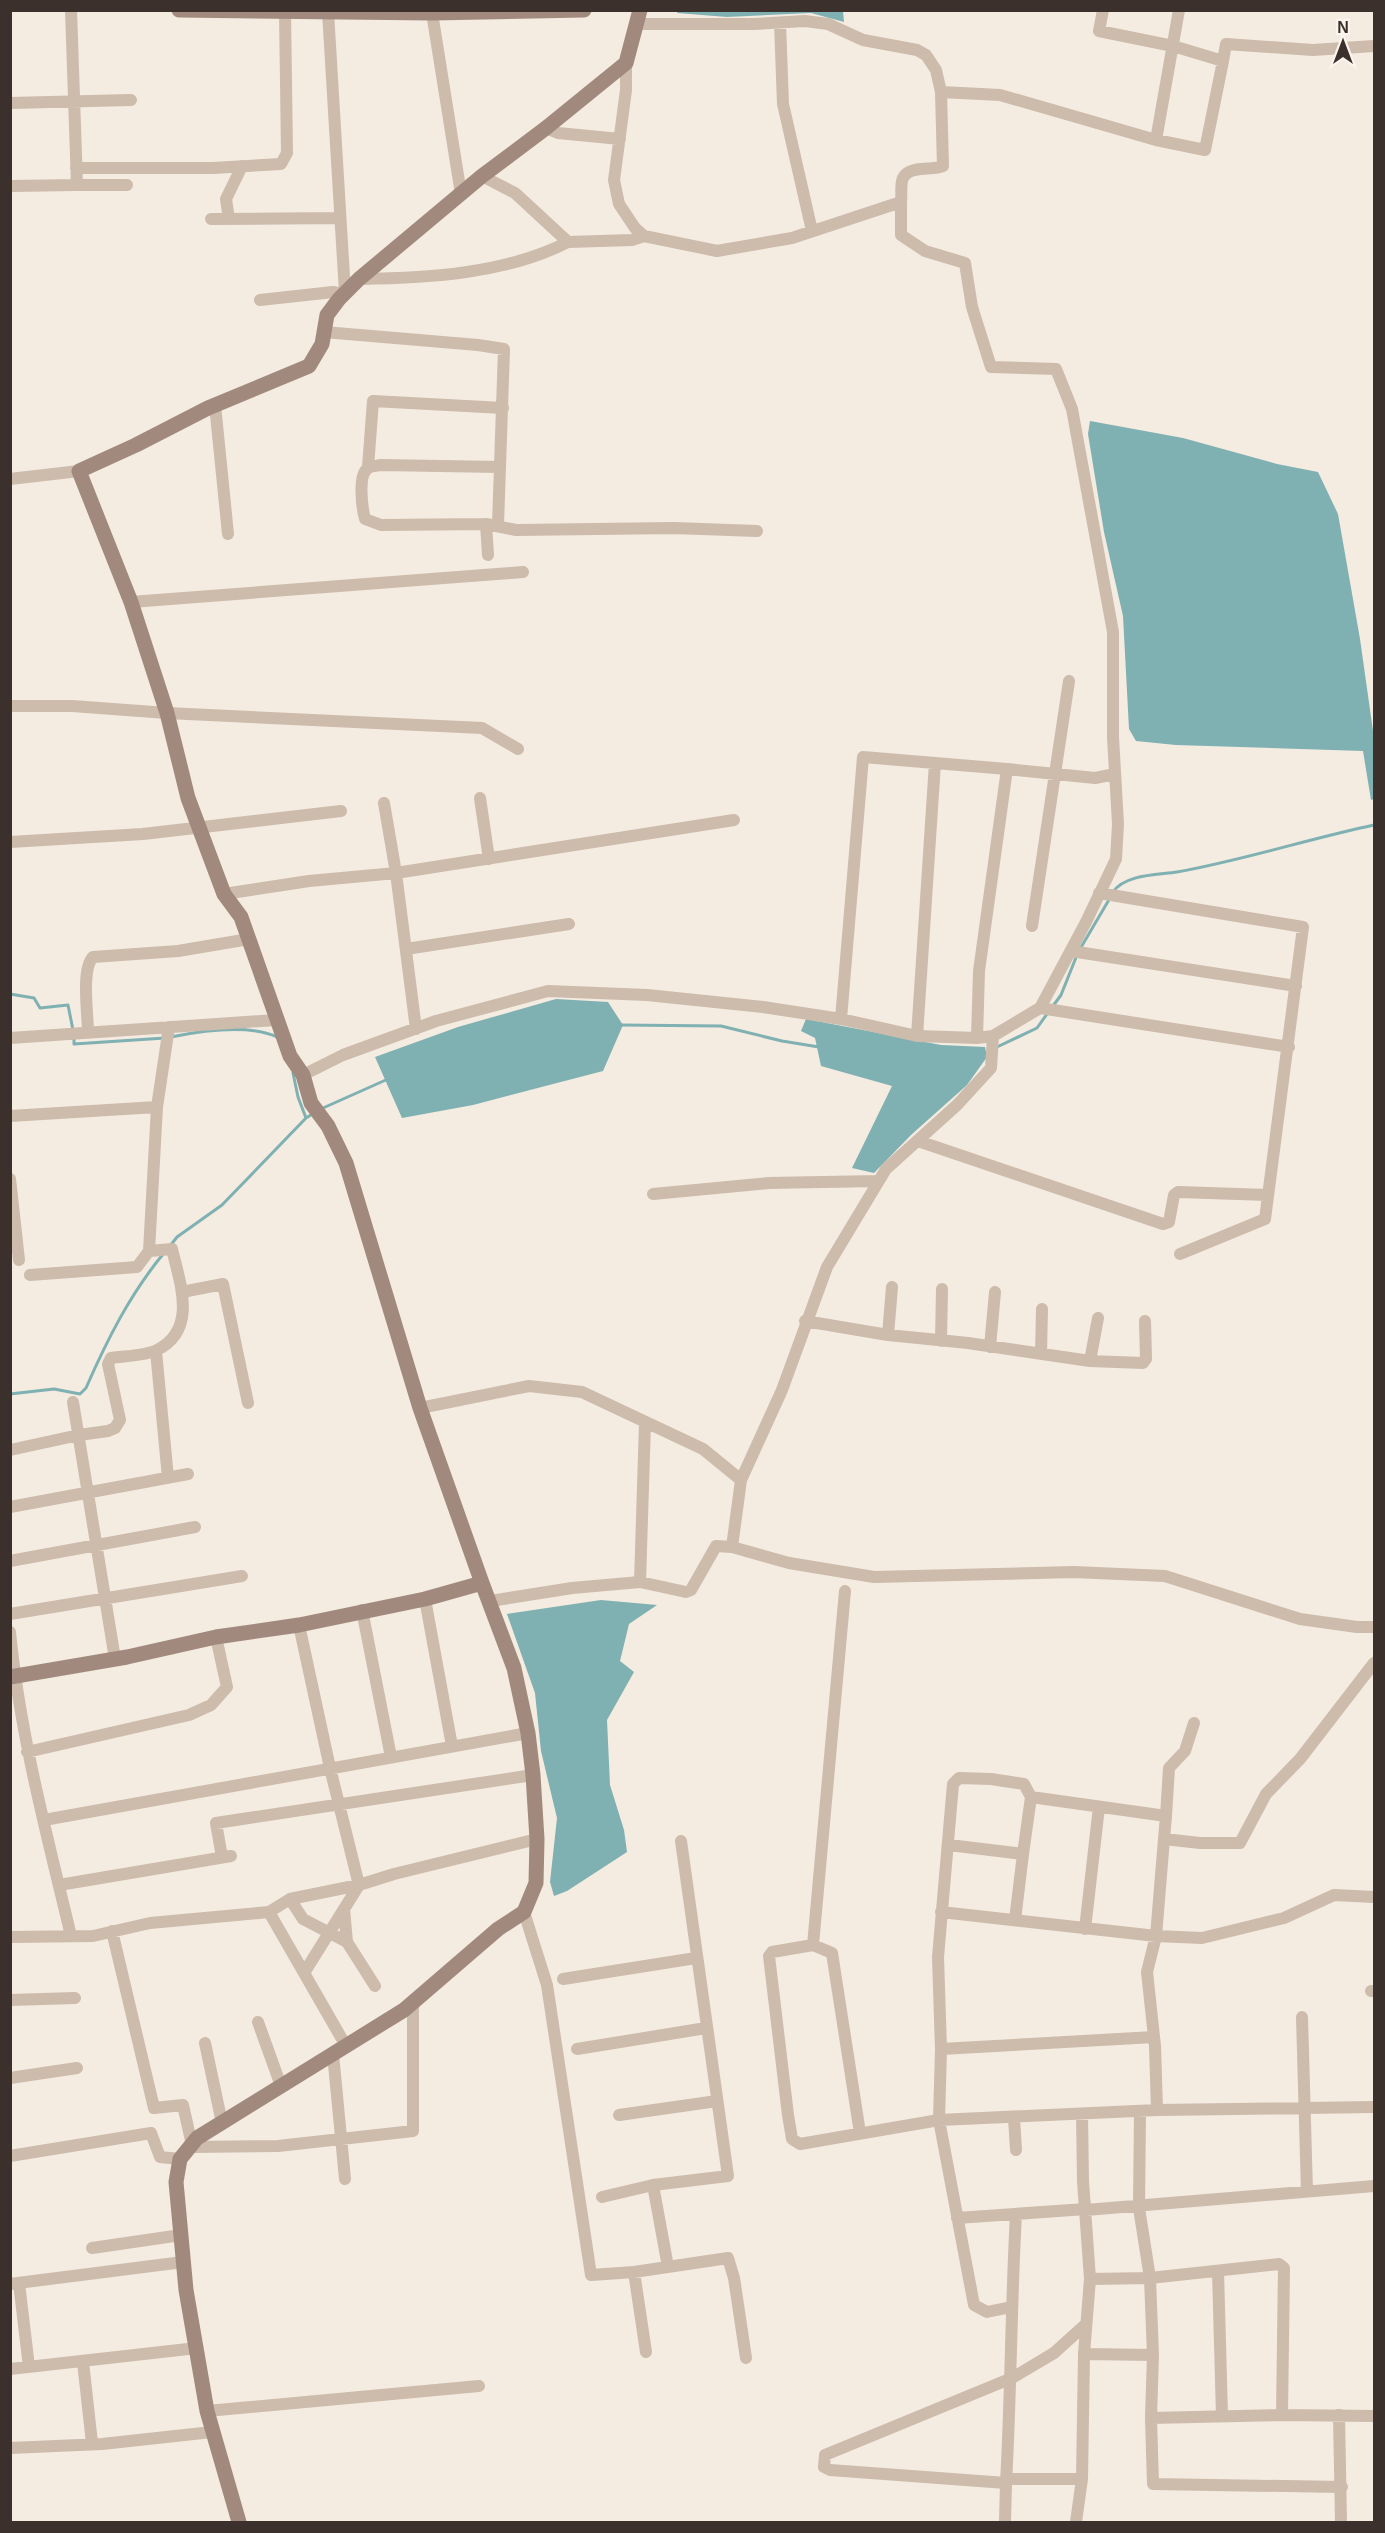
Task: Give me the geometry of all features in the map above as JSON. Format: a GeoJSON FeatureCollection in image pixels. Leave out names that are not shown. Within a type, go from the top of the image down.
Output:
{"type":"FeatureCollection","features":[{"type":"Feature","properties":{"kind":"street"},"geometry":{"type":"LineString","coordinates":[[71,10],[77,185]]}},
{"type":"Feature","properties":{"kind":"street"},"geometry":{"type":"LineString","coordinates":[[179,10],[432,13],[578,11]]}},
{"type":"Feature","properties":{"kind":"street"},"geometry":{"type":"LineString","coordinates":[[1103,10],[1099,31],[1173,46],[1223,62]]}},
{"type":"Feature","properties":{"kind":"street"},"geometry":{"type":"LineString","coordinates":[[1156,140],[1179,10]]}},
{"type":"Feature","properties":{"kind":"street"},"geometry":{"type":"LineString","coordinates":[[333,11],[344,293]]}},
{"type":"Feature","properties":{"kind":"street"},"geometry":{"type":"LineString","coordinates":[[76,168],[281,164],[286,158],[285,12]]}},
{"type":"Feature","properties":{"kind":"street"},"geometry":{"type":"LineString","coordinates":[[432,13],[461,194]]}},
{"type":"Feature","properties":{"kind":"street"},"geometry":{"type":"LineString","coordinates":[[644,236],[619,204],[614,180],[626,90],[626,63],[638,17],[780,23],[805,21],[828,24],[863,40],[916,50],[926,55],[936,70],[941,92],[943,166],[937,169],[911,171],[904,175],[901,235],[925,251],[965,263],[972,308],[991,367],[1056,369],[1072,409],[1113,632],[1118,824],[1116,859],[1107,895],[1047,1009],[992,1045]]}},
{"type":"Feature","properties":{"kind":"street"},"geometry":{"type":"LineString","coordinates":[[780,23],[783,104],[812,231]]}},
{"type":"Feature","properties":{"kind":"street"},"geometry":{"type":"LineString","coordinates":[[941,92],[1000,94],[1156,140],[1205,150],[1226,44],[1313,50],[1374,46]]}},
{"type":"Feature","properties":{"kind":"street"},"geometry":{"type":"LineString","coordinates":[[10,479],[79,471],[136,446],[215,405],[309,366],[322,344],[327,315],[358,279],[482,176],[626,63]]}},
{"type":"Feature","properties":{"kind":"street"},"geometry":{"type":"LineString","coordinates":[[10,102],[130,100]]}},
{"type":"Feature","properties":{"kind":"street"},"geometry":{"type":"LineString","coordinates":[[546,128],[558,133],[620,139]]}},
{"type":"Feature","properties":{"kind":"street"},"geometry":{"type":"LineString","coordinates":[[229,219],[226,200],[242,166]]}},
{"type":"Feature","properties":{"kind":"street"},"geometry":{"type":"LineString","coordinates":[[482,176],[515,193],[568,242]]}},
{"type":"Feature","properties":{"kind":"street"},"geometry":{"type":"LineString","coordinates":[[10,186],[127,185]]}},
{"type":"Feature","properties":{"kind":"street"},"geometry":{"type":"LineString","coordinates":[[358,279],[416,279],[541,256],[568,242],[632,240],[644,236],[717,251],[772,242],[901,202]]}},
{"type":"Feature","properties":{"kind":"street"},"geometry":{"type":"LineString","coordinates":[[211,219],[340,218]]}},
{"type":"Feature","properties":{"kind":"street"},"geometry":{"type":"LineString","coordinates":[[260,300],[333,292],[344,293]]}},
{"type":"Feature","properties":{"kind":"street"},"geometry":{"type":"LineString","coordinates":[[324,332],[504,349],[499,467],[501,475],[488,555]]}},
{"type":"Feature","properties":{"kind":"street"},"geometry":{"type":"LineString","coordinates":[[502,408],[373,401],[368,467],[364,472],[362,506],[365,519],[381,525],[492,525],[516,530],[674,528],[757,531]]}},
{"type":"Feature","properties":{"kind":"street"},"geometry":{"type":"LineString","coordinates":[[215,405],[228,534]]}},
{"type":"Feature","properties":{"kind":"street"},"geometry":{"type":"LineString","coordinates":[[368,467],[381,465],[499,467]]}},
{"type":"Feature","properties":{"kind":"street"},"geometry":{"type":"LineString","coordinates":[[79,471],[131,602],[167,713],[188,798],[224,894],[241,917],[276,1020],[290,1056],[303,1075],[311,1103],[346,1163],[420,1408],[514,1668],[528,1733],[534,1775],[537,1839],[536,1883],[524,1912],[498,1929],[413,2002],[197,2138],[187,2150],[176,2182],[183,2262],[207,2411],[239,2523]]}},
{"type":"Feature","properties":{"kind":"street"},"geometry":{"type":"LineString","coordinates":[[131,602],[523,572]]}},
{"type":"Feature","properties":{"kind":"street"},"geometry":{"type":"LineString","coordinates":[[1032,926],[1069,681]]}},
{"type":"Feature","properties":{"kind":"street"},"geometry":{"type":"LineString","coordinates":[[10,706],[72,706],[167,713],[482,728],[518,749]]}},
{"type":"Feature","properties":{"kind":"street"},"geometry":{"type":"LineString","coordinates":[[841,1018],[863,757],[1095,778],[1115,774]]}},
{"type":"Feature","properties":{"kind":"street"},"geometry":{"type":"LineString","coordinates":[[917,1036],[935,763]]}},
{"type":"Feature","properties":{"kind":"street"},"geometry":{"type":"LineString","coordinates":[[977,1038],[979,970],[1006,769]]}},
{"type":"Feature","properties":{"kind":"street"},"geometry":{"type":"LineString","coordinates":[[480,798],[489,859]]}},
{"type":"Feature","properties":{"kind":"street"},"geometry":{"type":"LineString","coordinates":[[384,803],[396,873],[416,1029]]}},
{"type":"Feature","properties":{"kind":"street"},"geometry":{"type":"LineString","coordinates":[[10,842],[143,834],[341,811]]}},
{"type":"Feature","properties":{"kind":"street"},"geometry":{"type":"LineString","coordinates":[[224,894],[309,881],[396,873],[734,820]]}},
{"type":"Feature","properties":{"kind":"street"},"geometry":{"type":"LineString","coordinates":[[1107,895],[1303,927],[1289,1047],[1264,1219],[1262,1222],[1180,1254]]}},
{"type":"Feature","properties":{"kind":"street"},"geometry":{"type":"LineString","coordinates":[[406,950],[569,924]]}},
{"type":"Feature","properties":{"kind":"street"},"geometry":{"type":"LineString","coordinates":[[88,1032],[86,972],[89,960],[93,957],[178,951],[249,939]]}},
{"type":"Feature","properties":{"kind":"street"},"geometry":{"type":"LineString","coordinates":[[1076,952],[1296,986]]}},
{"type":"Feature","properties":{"kind":"street"},"geometry":{"type":"LineString","coordinates":[[303,1075],[343,1055],[416,1029],[548,991],[647,995],[763,1007],[841,1018],[917,1036],[977,1038],[992,1045]]}},
{"type":"Feature","properties":{"kind":"street"},"geometry":{"type":"LineString","coordinates":[[1047,1009],[1289,1047]]}},
{"type":"Feature","properties":{"kind":"street"},"geometry":{"type":"LineString","coordinates":[[10,1038],[276,1020]]}},
{"type":"Feature","properties":{"kind":"street"},"geometry":{"type":"LineString","coordinates":[[30,1275],[137,1268],[151,1251],[157,1107],[169,1027]]}},
{"type":"Feature","properties":{"kind":"street"},"geometry":{"type":"LineString","coordinates":[[732,1547],[741,1480],[782,1390],[805,1321],[827,1267],[886,1169],[957,1105],[991,1068],[992,1045]]}},
{"type":"Feature","properties":{"kind":"street"},"geometry":{"type":"LineString","coordinates":[[10,1116],[157,1107]]}},
{"type":"Feature","properties":{"kind":"street"},"geometry":{"type":"LineString","coordinates":[[918,1141],[1163,1224],[1169,1222],[1174,1195],[1178,1191],[1268,1195]]}},
{"type":"Feature","properties":{"kind":"street"},"geometry":{"type":"LineString","coordinates":[[10,1179],[19,1260]]}},
{"type":"Feature","properties":{"kind":"street"},"geometry":{"type":"LineString","coordinates":[[653,1194],[769,1183],[878,1181]]}},
{"type":"Feature","properties":{"kind":"street"},"geometry":{"type":"LineString","coordinates":[[10,1450],[115,1428],[120,1420],[108,1364],[111,1358],[156,1351],[176,1336],[184,1308],[172,1249],[151,1251]]}},
{"type":"Feature","properties":{"kind":"street"},"geometry":{"type":"LineString","coordinates":[[182,1292],[223,1284],[248,1403]]}},
{"type":"Feature","properties":{"kind":"street"},"geometry":{"type":"LineString","coordinates":[[888,1335],[892,1287]]}},
{"type":"Feature","properties":{"kind":"street"},"geometry":{"type":"LineString","coordinates":[[941,1341],[942,1289]]}},
{"type":"Feature","properties":{"kind":"street"},"geometry":{"type":"LineString","coordinates":[[990,1347],[995,1292]]}},
{"type":"Feature","properties":{"kind":"street"},"geometry":{"type":"LineString","coordinates":[[1041,1354],[1042,1309]]}},
{"type":"Feature","properties":{"kind":"street"},"geometry":{"type":"LineString","coordinates":[[1090,1360],[1098,1318]]}},
{"type":"Feature","properties":{"kind":"street"},"geometry":{"type":"LineString","coordinates":[[805,1321],[888,1335],[1041,1354],[1145,1363],[1145,1321]]}},
{"type":"Feature","properties":{"kind":"street"},"geometry":{"type":"LineString","coordinates":[[156,1351],[168,1478]]}},
{"type":"Feature","properties":{"kind":"street"},"geometry":{"type":"LineString","coordinates":[[420,1408],[529,1386],[582,1392],[703,1449],[741,1480]]}},
{"type":"Feature","properties":{"kind":"street"},"geometry":{"type":"LineString","coordinates":[[73,1401],[115,1659]]}},
{"type":"Feature","properties":{"kind":"street"},"geometry":{"type":"LineString","coordinates":[[640,1582],[645,1423]]}},
{"type":"Feature","properties":{"kind":"street"},"geometry":{"type":"LineString","coordinates":[[11,1507],[188,1474]]}},
{"type":"Feature","properties":{"kind":"street"},"geometry":{"type":"LineString","coordinates":[[10,1561],[195,1527]]}},
{"type":"Feature","properties":{"kind":"street"},"geometry":{"type":"LineString","coordinates":[[490,1601],[572,1588],[640,1582],[678,1591],[691,1590],[716,1546],[732,1547],[789,1563],[874,1577],[1074,1572],[1165,1576],[1300,1619],[1374,1627]]}},
{"type":"Feature","properties":{"kind":"street"},"geometry":{"type":"LineString","coordinates":[[10,1614],[243,1576]]}},
{"type":"Feature","properties":{"kind":"street"},"geometry":{"type":"LineString","coordinates":[[12,1677],[115,1659],[216,1637],[299,1625],[425,1599],[482,1583]]}},
{"type":"Feature","properties":{"kind":"street"},"geometry":{"type":"LineString","coordinates":[[813,1945],[845,1591]]}},
{"type":"Feature","properties":{"kind":"street"},"geometry":{"type":"LineString","coordinates":[[425,1599],[452,1746]]}},
{"type":"Feature","properties":{"kind":"street"},"geometry":{"type":"LineString","coordinates":[[362,1611],[391,1757]]}},
{"type":"Feature","properties":{"kind":"street"},"geometry":{"type":"LineString","coordinates":[[299,1625],[330,1768],[359,1885],[304,1973]]}},
{"type":"Feature","properties":{"kind":"street"},"geometry":{"type":"LineString","coordinates":[[10,1632],[12,1677],[27,1752],[71,1936]]}},
{"type":"Feature","properties":{"kind":"street"},"geometry":{"type":"LineString","coordinates":[[27,1752],[189,1715],[211,1705],[227,1687],[216,1637]]}},
{"type":"Feature","properties":{"kind":"street"},"geometry":{"type":"LineString","coordinates":[[1164,1839],[1200,1843],[1240,1843],[1266,1794],[1300,1759],[1374,1663]]}},
{"type":"Feature","properties":{"kind":"street"},"geometry":{"type":"LineString","coordinates":[[1158,2110],[1148,1972],[1156,1936],[1169,1768],[1185,1751],[1194,1723]]}},
{"type":"Feature","properties":{"kind":"street"},"geometry":{"type":"LineString","coordinates":[[44,1820],[528,1733]]}},
{"type":"Feature","properties":{"kind":"street"},"geometry":{"type":"LineString","coordinates":[[59,1885],[226,1857],[216,1823],[534,1775]]}},
{"type":"Feature","properties":{"kind":"street"},"geometry":{"type":"LineString","coordinates":[[1011,2307],[987,2312],[974,2305],[939,2120],[941,1912],[953,1784],[959,1778],[991,1779],[1024,1784],[1031,1797],[1015,1920]]}},
{"type":"Feature","properties":{"kind":"street"},"geometry":{"type":"LineString","coordinates":[[1031,1797],[1166,1816]]}},
{"type":"Feature","properties":{"kind":"street"},"geometry":{"type":"LineString","coordinates":[[1085,1929],[1099,1807]]}},
{"type":"Feature","properties":{"kind":"street"},"geometry":{"type":"LineString","coordinates":[[10,1936],[93,1936],[150,1923],[269,1912],[290,1899],[359,1885],[394,1874],[537,1839]]}},
{"type":"Feature","properties":{"kind":"street"},"geometry":{"type":"LineString","coordinates":[[602,2197],[653,2185],[728,2176],[681,1842]]}},
{"type":"Feature","properties":{"kind":"street"},"geometry":{"type":"LineString","coordinates":[[949,1845],[1023,1854]]}},
{"type":"Feature","properties":{"kind":"street"},"geometry":{"type":"LineString","coordinates":[[941,1912],[1085,1929],[1202,1938],[1284,1918],[1334,1895],[1374,1897]]}},
{"type":"Feature","properties":{"kind":"street"},"geometry":{"type":"LineString","coordinates":[[290,1899],[303,1919],[347,1942]]}},
{"type":"Feature","properties":{"kind":"street"},"geometry":{"type":"LineString","coordinates":[[344,1909],[347,1942],[375,1986]]}},
{"type":"Feature","properties":{"kind":"street"},"geometry":{"type":"LineString","coordinates":[[269,1912],[304,1973],[340,2050],[341,2139],[345,2179]]}},
{"type":"Feature","properties":{"kind":"street"},"geometry":{"type":"LineString","coordinates":[[524,1912],[547,1985],[579,2190],[588,2268],[591,2275],[634,2272],[728,2258],[734,2278],[746,2358]]}},
{"type":"Feature","properties":{"kind":"street"},"geometry":{"type":"LineString","coordinates":[[112,1931],[154,2108],[183,2105],[187,2150]]}},
{"type":"Feature","properties":{"kind":"street"},"geometry":{"type":"LineString","coordinates":[[860,2133],[832,1953],[813,1945],[772,1952],[769,1956],[788,2115],[792,2139],[800,2144],[939,2120],[1158,2110],[1374,2107]]}},
{"type":"Feature","properties":{"kind":"street"},"geometry":{"type":"LineString","coordinates":[[563,1979],[696,1958]]}},
{"type":"Feature","properties":{"kind":"street"},"geometry":{"type":"LineString","coordinates":[[10,2000],[75,1998]]}},
{"type":"Feature","properties":{"kind":"street"},"geometry":{"type":"LineString","coordinates":[[10,2156],[151,2133],[160,2157],[187,2150],[278,2146],[413,2131],[413,2002]]}},
{"type":"Feature","properties":{"kind":"street"},"geometry":{"type":"LineString","coordinates":[[1302,2017],[1306,2192]]}},
{"type":"Feature","properties":{"kind":"street"},"geometry":{"type":"LineString","coordinates":[[258,2022],[281,2086]]}},
{"type":"Feature","properties":{"kind":"street"},"geometry":{"type":"LineString","coordinates":[[577,2049],[706,2028]]}},
{"type":"Feature","properties":{"kind":"street"},"geometry":{"type":"LineString","coordinates":[[941,2049],[1154,2037]]}},
{"type":"Feature","properties":{"kind":"street"},"geometry":{"type":"LineString","coordinates":[[205,2043],[222,2123]]}},
{"type":"Feature","properties":{"kind":"street"},"geometry":{"type":"LineString","coordinates":[[10,2078],[77,2068]]}},
{"type":"Feature","properties":{"kind":"street"},"geometry":{"type":"LineString","coordinates":[[619,2115],[717,2101]]}},
{"type":"Feature","properties":{"kind":"street"},"geometry":{"type":"LineString","coordinates":[[1140,2111],[1139,2208],[1150,2278],[1153,2355],[1150,2418],[1153,2484],[1342,2487]]}},
{"type":"Feature","properties":{"kind":"street"},"geometry":{"type":"LineString","coordinates":[[1076,2523],[1082,2479],[1085,2325],[1090,2279],[1083,2181],[1082,2114]]}},
{"type":"Feature","properties":{"kind":"street"},"geometry":{"type":"LineString","coordinates":[[1014,2118],[1016,2150]]}},
{"type":"Feature","properties":{"kind":"street"},"geometry":{"type":"LineString","coordinates":[[653,2185],[668,2267]]}},
{"type":"Feature","properties":{"kind":"street"},"geometry":{"type":"LineString","coordinates":[[957,2218],[1139,2208],[1374,2186]]}},
{"type":"Feature","properties":{"kind":"street"},"geometry":{"type":"LineString","coordinates":[[1005,2523],[1012,2378],[1011,2307],[1016,2214]]}},
{"type":"Feature","properties":{"kind":"street"},"geometry":{"type":"LineString","coordinates":[[92,2248],[181,2235]]}},
{"type":"Feature","properties":{"kind":"street"},"geometry":{"type":"LineString","coordinates":[[29,2367],[15,2283],[183,2262]]}},
{"type":"Feature","properties":{"kind":"street"},"geometry":{"type":"LineString","coordinates":[[1090,2279],[1150,2278],[1279,2264],[1284,2268],[1282,2415]]}},
{"type":"Feature","properties":{"kind":"street"},"geometry":{"type":"LineString","coordinates":[[1218,2271],[1222,2416]]}},
{"type":"Feature","properties":{"kind":"street"},"geometry":{"type":"LineString","coordinates":[[634,2272],[646,2352]]}},
{"type":"Feature","properties":{"kind":"street"},"geometry":{"type":"LineString","coordinates":[[1082,2479],[1006,2481],[830,2470],[824,2467],[824,2460],[825,2455],[1012,2378],[1054,2354],[1085,2325]]}},
{"type":"Feature","properties":{"kind":"street"},"geometry":{"type":"LineString","coordinates":[[10,2369],[196,2348]]}},
{"type":"Feature","properties":{"kind":"street"},"geometry":{"type":"LineString","coordinates":[[1084,2354],[1153,2355]]}},
{"type":"Feature","properties":{"kind":"street"},"geometry":{"type":"LineString","coordinates":[[83,2362],[92,2443]]}},
{"type":"Feature","properties":{"kind":"street"},"geometry":{"type":"LineString","coordinates":[[207,2411],[479,2386]]}},
{"type":"Feature","properties":{"kind":"street"},"geometry":{"type":"LineString","coordinates":[[1150,2418],[1282,2415],[1374,2416]]}},
{"type":"Feature","properties":{"kind":"street"},"geometry":{"type":"LineString","coordinates":[[1339,2415],[1341,2523]]}},
{"type":"Feature","properties":{"kind":"street"},"geometry":{"type":"LineString","coordinates":[[10,2448],[102,2444],[212,2432]]}},
{"type":"Feature","properties":{"kind":"water"},"geometry":{"type":"Polygon","coordinates":[[[678,10],[843,11],[844,22],[811,13],[727,17],[677,13],[678,10]]]}},
{"type":"Feature","properties":{"kind":"water"},"geometry":{"type":"Polygon","coordinates":[[[1090,421],[1183,438],[1277,464],[1318,472],[1338,514],[1360,639],[1374,738],[1374,799],[1371,800],[1363,751],[1176,745],[1136,741],[1129,729],[1123,616],[1104,532],[1088,434],[1090,421]]]}},
{"type":"Feature","properties":{"kind":"water"},"geometry":{"type":"Polygon","coordinates":[[[556,999],[608,1002],[623,1025],[603,1071],[473,1105],[402,1118],[375,1057],[458,1027],[556,999]]]}},
{"type":"Feature","properties":{"kind":"water"},"geometry":{"type":"Polygon","coordinates":[[[806,1019],[941,1045],[985,1047],[987,1057],[967,1085],[911,1135],[874,1173],[852,1168],[892,1086],[821,1066],[815,1038],[801,1031],[806,1019]]]}},
{"type":"Feature","properties":{"kind":"water"},"geometry":{"type":"Polygon","coordinates":[[[601,1600],[657,1605],[629,1624],[620,1661],[634,1672],[607,1720],[610,1785],[624,1830],[627,1852],[567,1891],[554,1896],[550,1882],[557,1818],[541,1751],[535,1693],[507,1614],[601,1600]]]}},
{"type":"Feature","properties":{"kind":"waterway"},"geometry":{"type":"LineString","coordinates":[[1113,892],[1118,886],[1134,879],[1251,856],[1374,825]]}},
{"type":"Feature","properties":{"kind":"waterway"},"geometry":{"type":"LineString","coordinates":[[1080,949],[1110,898]]}},
{"type":"Feature","properties":{"kind":"waterway"},"geometry":{"type":"LineString","coordinates":[[1053,1006],[1061,995],[1077,955]]}},
{"type":"Feature","properties":{"kind":"waterway"},"geometry":{"type":"LineString","coordinates":[[10,994],[34,998],[40,1008],[68,1005],[73,1030]]}},
{"type":"Feature","properties":{"kind":"waterway"},"geometry":{"type":"LineString","coordinates":[[997,1047],[1037,1028],[1047,1014]]}},
{"type":"Feature","properties":{"kind":"waterway"},"geometry":{"type":"LineString","coordinates":[[620,1025],[721,1026],[782,1041],[819,1047]]}},
{"type":"Feature","properties":{"kind":"waterway"},"geometry":{"type":"LineString","coordinates":[[171,1037],[210,1031],[239,1030],[266,1033],[277,1037]]}},
{"type":"Feature","properties":{"kind":"waterway"},"geometry":{"type":"LineString","coordinates":[[74,1036],[74,1044],[165,1038]]}},
{"type":"Feature","properties":{"kind":"waterway"},"geometry":{"type":"LineString","coordinates":[[293,1073],[298,1097],[306,1118]]}},
{"type":"Feature","properties":{"kind":"waterway"},"geometry":{"type":"LineString","coordinates":[[323,1108],[388,1079]]}},
{"type":"Feature","properties":{"kind":"waterway"},"geometry":{"type":"LineString","coordinates":[[170,1246],[177,1237],[222,1205],[306,1118],[314,1113]]}},
{"type":"Feature","properties":{"kind":"waterway"},"geometry":{"type":"LineString","coordinates":[[10,1394],[54,1389],[80,1394],[86,1388],[130,1301],[164,1253]]}}]}
